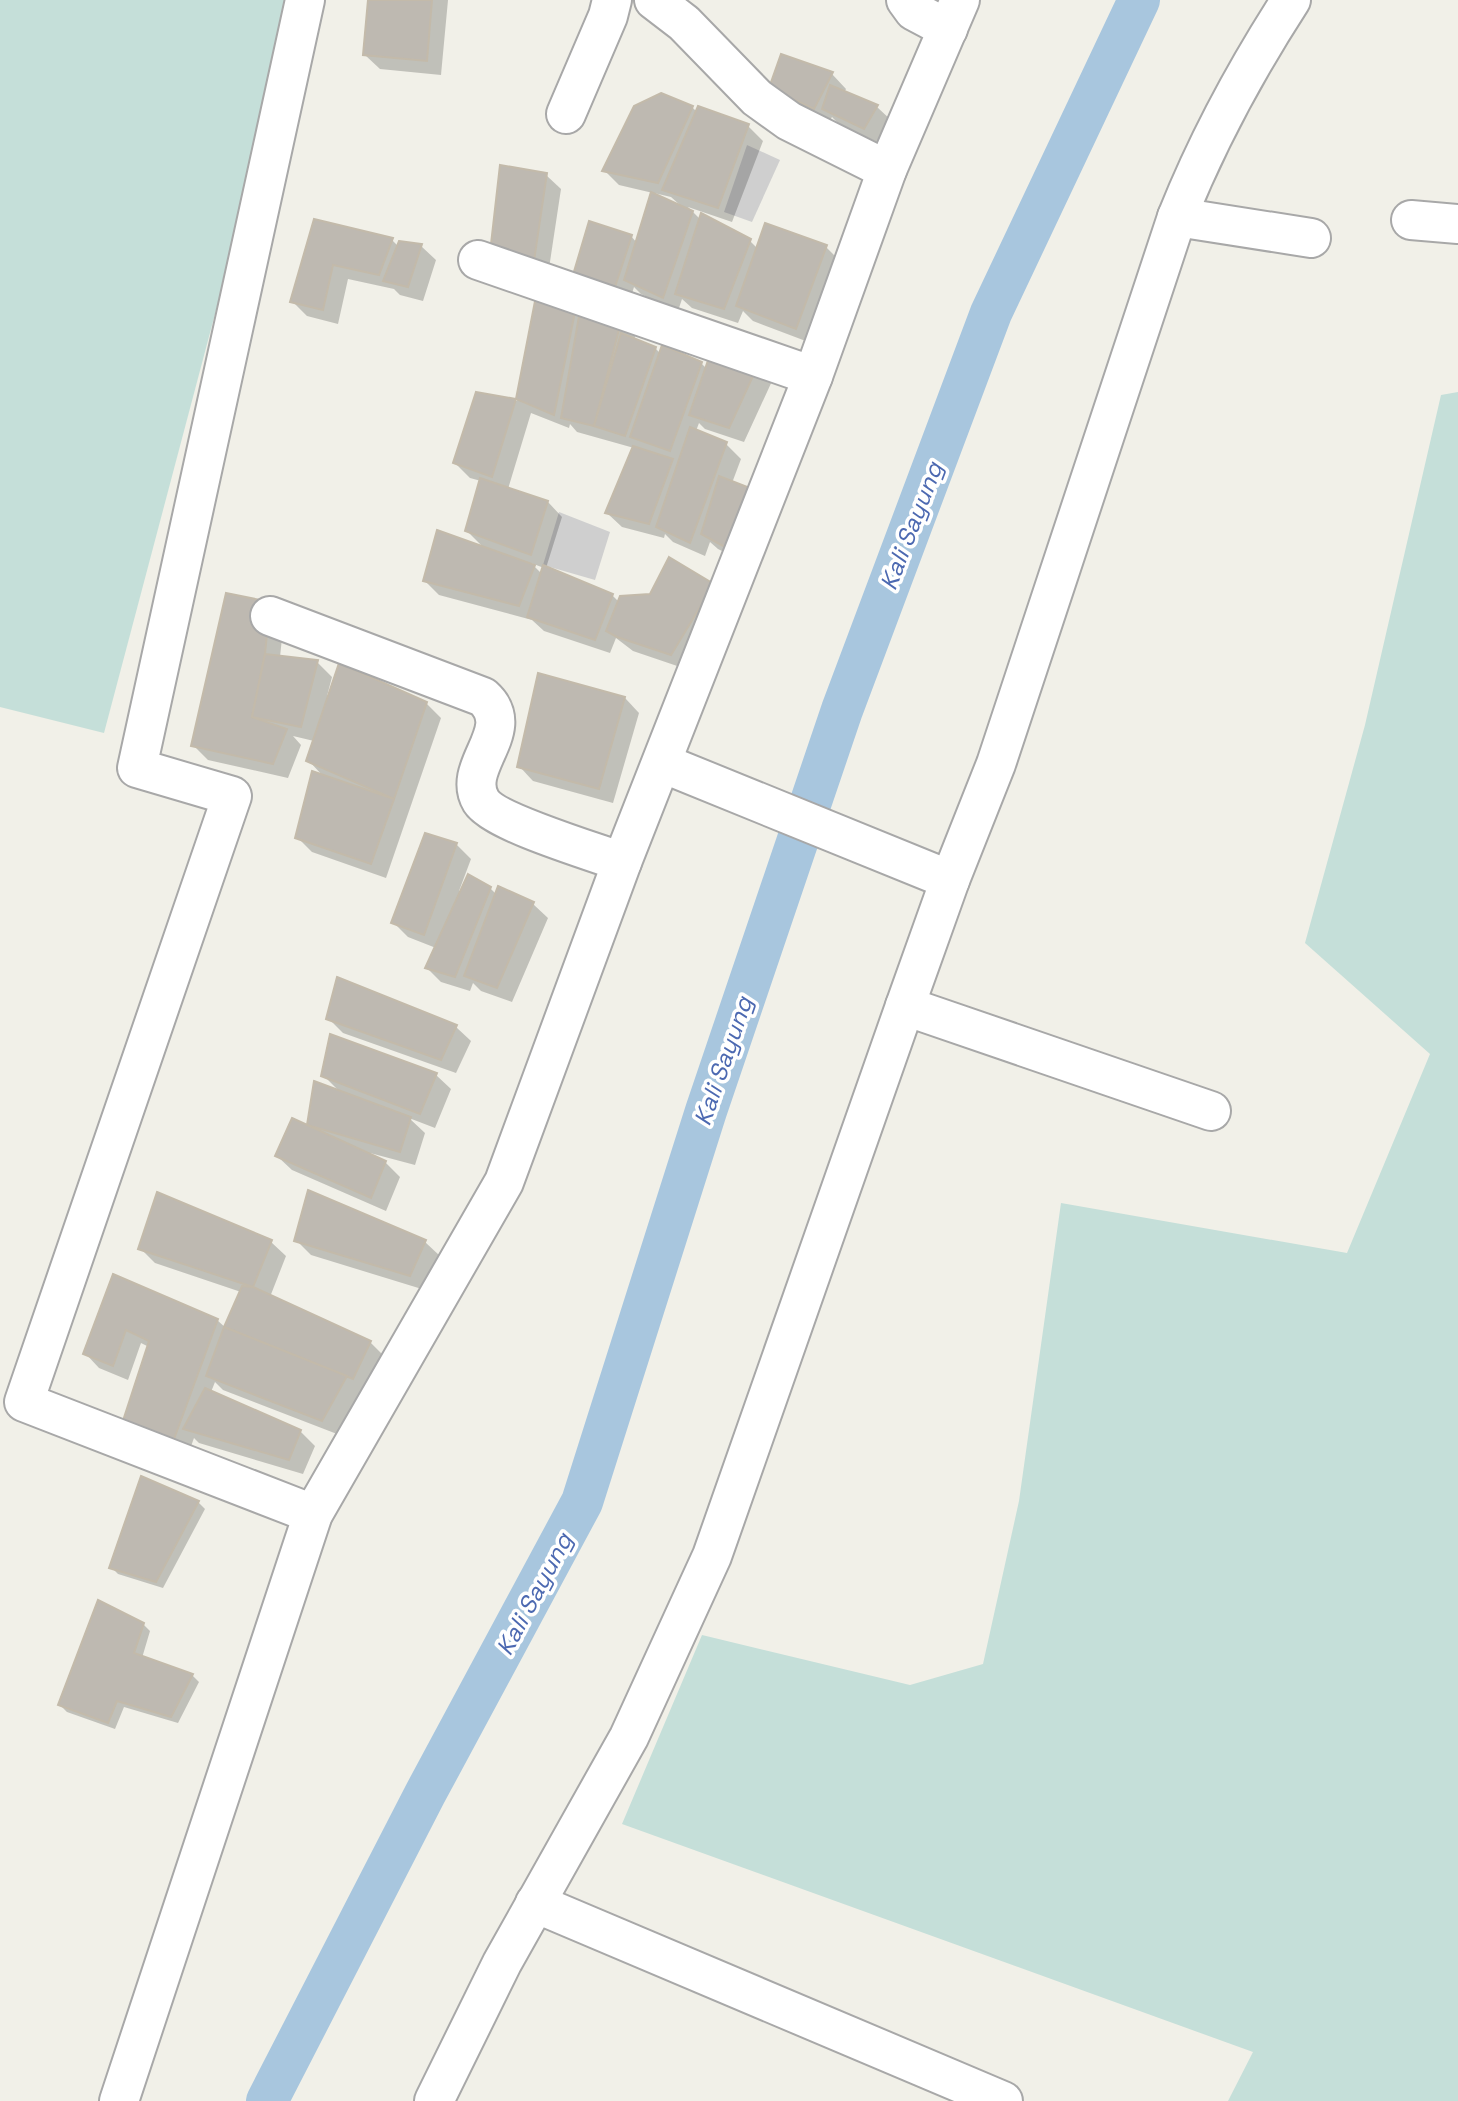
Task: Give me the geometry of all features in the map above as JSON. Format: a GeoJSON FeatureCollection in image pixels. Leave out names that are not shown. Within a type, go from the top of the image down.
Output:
{"type":"FeatureCollection","features":[{"type":"Feature","properties":{"kind":"street"},"geometry":{"type":"LineString","coordinates":[[305,0],[137,768],[232,796],[24,1402],[313,1514]]}},
{"type":"Feature","properties":{"kind":"street"},"geometry":{"type":"LineString","coordinates":[[566,114],[608,16],[612,0]]}},
{"type":"Feature","properties":{"kind":"street"},"geometry":{"type":"LineString","coordinates":[[654,0],[684,23],[757,98],[789,121],[887,170]]}},
{"type":"Feature","properties":{"kind":"street"},"geometry":{"type":"LineString","coordinates":[[119,2101],[313,1514],[504,1182],[622,862],[672,766],[887,170],[954,15],[914,11],[906,0]]}},
{"type":"Feature","properties":{"kind":"street"},"geometry":{"type":"LineString","coordinates":[[434,2101],[502,1963],[629,1737],[712,1556],[905,1006],[936,875],[996,764],[1191,182],[1291,0]]}},
{"type":"Feature","properties":{"kind":"street"},"geometry":{"type":"LineString","coordinates":[[1178,217],[1311,238]]}},
{"type":"Feature","properties":{"kind":"street"},"geometry":{"type":"LineString","coordinates":[[1411,220],[1458,224]]}},
{"type":"Feature","properties":{"kind":"street"},"geometry":{"type":"LineString","coordinates":[[478,260],[813,376]]}},
{"type":"Feature","properties":{"kind":"street"},"geometry":{"type":"LineString","coordinates":[[270,616],[483,697],[492,705],[497,720],[477,778],[476,788],[486,807],[516,823],[622,862]]}},
{"type":"Feature","properties":{"kind":"street"},"geometry":{"type":"LineString","coordinates":[[672,766],[936,875]]}},
{"type":"Feature","properties":{"kind":"street"},"geometry":{"type":"LineString","coordinates":[[905,1006],[1211,1111]]}},
{"type":"Feature","properties":{"kind":"street"},"geometry":{"type":"LineString","coordinates":[[536,1903],[1003,2101]]}},
{"type":"Feature","properties":{"kind":"shaded area"},"geometry":{"type":"Polygon","coordinates":[[[0,0],[288,0],[242,212],[104,733],[0,707],[0,0]]]}},
{"type":"Feature","properties":{"kind":"shaded area"},"geometry":{"type":"Polygon","coordinates":[[[747,145],[780,160],[752,222],[724,212],[747,145]]]}},
{"type":"Feature","properties":{"kind":"shaded area"},"geometry":{"type":"Polygon","coordinates":[[[1458,392],[1458,2101],[1228,2101],[1253,2052],[622,1824],[702,1635],[910,1685],[983,1664],[1019,1501],[1061,1203],[1347,1253],[1430,1054],[1305,943],[1365,725],[1441,395],[1458,392]]]}},
{"type":"Feature","properties":{"kind":"shaded area"},"geometry":{"type":"Polygon","coordinates":[[[559,512],[610,532],[595,580],[543,565],[559,512]]]}},
{"type":"Feature","properties":{"kind":"building"},"geometry":{"type":"Polygon","coordinates":[[[368,0],[432,0],[427,61],[363,55],[368,0]]]}},
{"type":"Feature","properties":{"kind":"building"},"geometry":{"type":"Polygon","coordinates":[[[781,54],[833,72],[814,109],[769,88],[781,54]]]}},
{"type":"Feature","properties":{"kind":"building"},"geometry":{"type":"Polygon","coordinates":[[[830,85],[878,105],[864,129],[822,109],[830,85]]]}},
{"type":"Feature","properties":{"kind":"building"},"geometry":{"type":"Polygon","coordinates":[[[661,93],[693,106],[658,183],[602,171],[634,106],[661,93]]]}},
{"type":"Feature","properties":{"kind":"building"},"geometry":{"type":"Polygon","coordinates":[[[698,106],[749,124],[718,208],[662,190],[698,106]]]}},
{"type":"Feature","properties":{"kind":"building"},"geometry":{"type":"Polygon","coordinates":[[[500,165],[547,173],[534,261],[490,253],[500,165]]]}},
{"type":"Feature","properties":{"kind":"building"},"geometry":{"type":"Polygon","coordinates":[[[651,192],[693,211],[663,298],[624,280],[651,192]]]}},
{"type":"Feature","properties":{"kind":"building"},"geometry":{"type":"Polygon","coordinates":[[[701,213],[751,239],[724,309],[675,294],[701,213]]]}},
{"type":"Feature","properties":{"kind":"building"},"geometry":{"type":"Polygon","coordinates":[[[314,219],[393,238],[379,275],[333,265],[323,310],[290,302],[314,219]]]}},
{"type":"Feature","properties":{"kind":"building"},"geometry":{"type":"Polygon","coordinates":[[[589,221],[632,235],[614,290],[573,275],[589,221]]]}},
{"type":"Feature","properties":{"kind":"building"},"geometry":{"type":"Polygon","coordinates":[[[765,223],[827,245],[796,329],[736,306],[765,223]]]}},
{"type":"Feature","properties":{"kind":"building"},"geometry":{"type":"Polygon","coordinates":[[[399,241],[422,244],[408,287],[383,281],[399,241]]]}},
{"type":"Feature","properties":{"kind":"building"},"geometry":{"type":"Polygon","coordinates":[[[536,296],[576,307],[554,415],[516,399],[536,296]]]}},
{"type":"Feature","properties":{"kind":"building"},"geometry":{"type":"Polygon","coordinates":[[[581,305],[622,318],[594,426],[561,418],[581,305]]]}},
{"type":"Feature","properties":{"kind":"building"},"geometry":{"type":"Polygon","coordinates":[[[621,333],[656,347],[625,436],[594,426],[621,333]]]}},
{"type":"Feature","properties":{"kind":"building"},"geometry":{"type":"Polygon","coordinates":[[[662,345],[702,362],[670,451],[630,437],[662,345]]]}},
{"type":"Feature","properties":{"kind":"building"},"geometry":{"type":"Polygon","coordinates":[[[713,346],[759,363],[729,428],[689,415],[713,346]]]}},
{"type":"Feature","properties":{"kind":"building"},"geometry":{"type":"Polygon","coordinates":[[[476,392],[516,399],[492,477],[453,463],[476,392]]]}},
{"type":"Feature","properties":{"kind":"building"},"geometry":{"type":"Polygon","coordinates":[[[690,427],[727,442],[690,543],[656,527],[690,427]]]}},
{"type":"Feature","properties":{"kind":"building"},"geometry":{"type":"Polygon","coordinates":[[[633,446],[673,459],[649,524],[605,513],[633,446]]]}},
{"type":"Feature","properties":{"kind":"building"},"geometry":{"type":"Polygon","coordinates":[[[719,476],[750,488],[725,547],[701,534],[719,476]]]}},
{"type":"Feature","properties":{"kind":"building"},"geometry":{"type":"Polygon","coordinates":[[[480,478],[548,501],[531,555],[465,531],[480,478]]]}},
{"type":"Feature","properties":{"kind":"building"},"geometry":{"type":"Polygon","coordinates":[[[437,530],[535,565],[519,606],[423,581],[437,530]]]}},
{"type":"Feature","properties":{"kind":"building"},"geometry":{"type":"Polygon","coordinates":[[[669,557],[714,584],[671,655],[606,631],[620,596],[650,594],[669,557]]]}},
{"type":"Feature","properties":{"kind":"building"},"geometry":{"type":"Polygon","coordinates":[[[543,565],[613,594],[595,640],[527,617],[543,565]]]}},
{"type":"Feature","properties":{"kind":"building"},"geometry":{"type":"Polygon","coordinates":[[[226,593],[270,602],[265,654],[252,717],[287,729],[273,764],[191,746],[226,593]]]}},
{"type":"Feature","properties":{"kind":"building"},"geometry":{"type":"Polygon","coordinates":[[[265,654],[318,660],[301,727],[252,717],[265,654]]]}},
{"type":"Feature","properties":{"kind":"building"},"geometry":{"type":"Polygon","coordinates":[[[339,663],[427,702],[394,799],[306,761],[339,663]]]}},
{"type":"Feature","properties":{"kind":"building"},"geometry":{"type":"Polygon","coordinates":[[[538,673],[625,697],[599,789],[517,767],[538,673]]]}},
{"type":"Feature","properties":{"kind":"building"},"geometry":{"type":"Polygon","coordinates":[[[312,771],[394,799],[371,864],[295,838],[312,771]]]}},
{"type":"Feature","properties":{"kind":"building"},"geometry":{"type":"Polygon","coordinates":[[[425,833],[457,843],[424,935],[391,923],[425,833]]]}},
{"type":"Feature","properties":{"kind":"building"},"geometry":{"type":"Polygon","coordinates":[[[468,874],[491,887],[455,977],[425,968],[468,874]]]}},
{"type":"Feature","properties":{"kind":"building"},"geometry":{"type":"Polygon","coordinates":[[[498,886],[534,902],[497,988],[464,976],[498,886]]]}},
{"type":"Feature","properties":{"kind":"building"},"geometry":{"type":"Polygon","coordinates":[[[337,977],[457,1025],[441,1060],[326,1019],[337,977]]]}},
{"type":"Feature","properties":{"kind":"building"},"geometry":{"type":"Polygon","coordinates":[[[330,1034],[437,1073],[420,1114],[321,1076],[330,1034]]]}},
{"type":"Feature","properties":{"kind":"building"},"geometry":{"type":"Polygon","coordinates":[[[314,1081],[411,1117],[400,1152],[307,1125],[314,1081]]]}},
{"type":"Feature","properties":{"kind":"building"},"geometry":{"type":"Polygon","coordinates":[[[292,1118],[386,1161],[371,1198],[275,1156],[292,1118]]]}},
{"type":"Feature","properties":{"kind":"building"},"geometry":{"type":"Polygon","coordinates":[[[308,1190],[426,1240],[410,1276],[294,1241],[308,1190]]]}},
{"type":"Feature","properties":{"kind":"building"},"geometry":{"type":"Polygon","coordinates":[[[157,1192],[272,1240],[253,1287],[138,1249],[157,1192]]]}},
{"type":"Feature","properties":{"kind":"building"},"geometry":{"type":"Polygon","coordinates":[[[113,1274],[218,1319],[170,1450],[120,1430],[149,1341],[126,1330],[113,1366],[83,1354],[113,1274]]]}},
{"type":"Feature","properties":{"kind":"building"},"geometry":{"type":"Polygon","coordinates":[[[242,1286],[253,1287],[371,1341],[353,1379],[224,1327],[242,1286]]]}},
{"type":"Feature","properties":{"kind":"building"},"geometry":{"type":"Polygon","coordinates":[[[224,1327],[347,1376],[322,1421],[206,1376],[224,1327]]]}},
{"type":"Feature","properties":{"kind":"building"},"geometry":{"type":"Polygon","coordinates":[[[205,1388],[301,1430],[289,1460],[183,1429],[205,1388]]]}},
{"type":"Feature","properties":{"kind":"building"},"geometry":{"type":"Polygon","coordinates":[[[141,1476],[199,1501],[156,1582],[109,1568],[141,1476]]]}},
{"type":"Feature","properties":{"kind":"building"},"geometry":{"type":"Polygon","coordinates":[[[98,1600],[144,1623],[134,1653],[193,1674],[171,1717],[117,1701],[108,1723],[58,1705],[98,1600]]]}},
{"type":"Feature","properties":{"kind":"waterway","name":"Kali Sayung"},"geometry":{"type":"LineString","coordinates":[[267,2101],[425,1794],[582,1502],[706,1111],[842,710],[991,313],[1139,0]]}}]}
